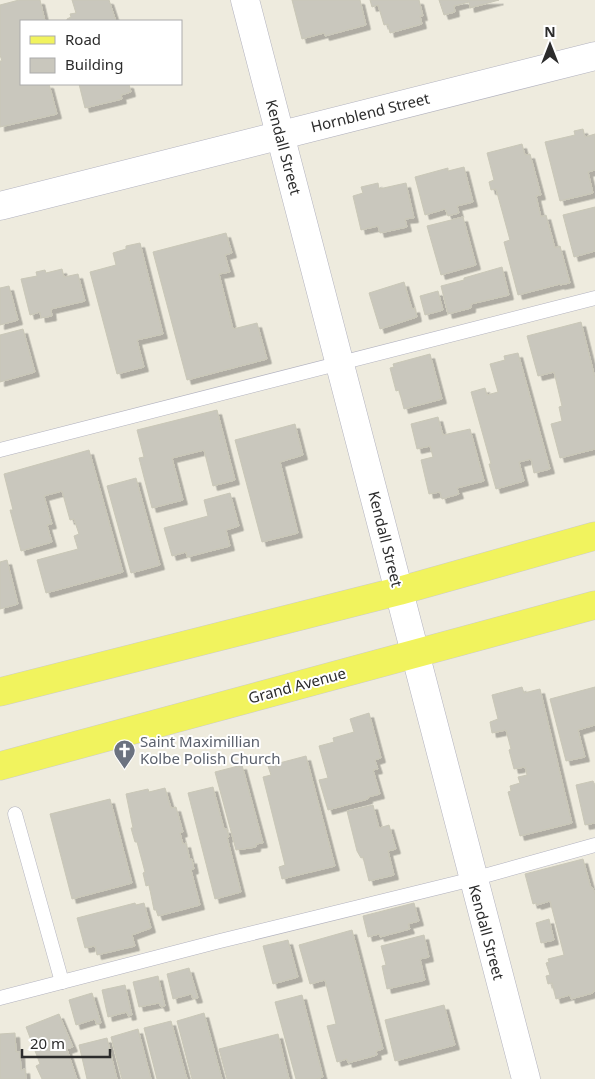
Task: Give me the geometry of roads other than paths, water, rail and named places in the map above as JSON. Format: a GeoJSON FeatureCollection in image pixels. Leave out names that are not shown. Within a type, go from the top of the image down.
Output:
{"type":"FeatureCollection","features":[{"type":"Feature","properties":{"kind":"main road"},"geometry":{"type":"LineString","coordinates":[[0,692],[398,590],[595,536]]}},
{"type":"Feature","properties":{"kind":"main road","name":"Grand Avenue"},"geometry":{"type":"LineString","coordinates":[[0,766],[595,605]]}},
{"type":"Feature","properties":{"kind":"street","name":"Kendall Street"},"geometry":{"type":"LineString","coordinates":[[244,0],[341,362],[398,590],[526,1079]]}},
{"type":"Feature","properties":{"kind":"street","name":"Hornblend Street"},"geometry":{"type":"LineString","coordinates":[[0,206],[595,56]]}},
{"type":"Feature","properties":{"kind":"lane"},"geometry":{"type":"LineString","coordinates":[[0,450],[595,298]]}},
{"type":"Feature","properties":{"kind":"lane"},"geometry":{"type":"LineString","coordinates":[[15,814],[62,982]]}},
{"type":"Feature","properties":{"kind":"lane"},"geometry":{"type":"LineString","coordinates":[[0,998],[220,941],[473,879],[595,845]]}},
{"type":"Feature","properties":{"kind":"place","name":"Saint Maximillian Kolbe Polish Church"},"geometry":{"type":"Point","coordinates":[124,769]}}]}
